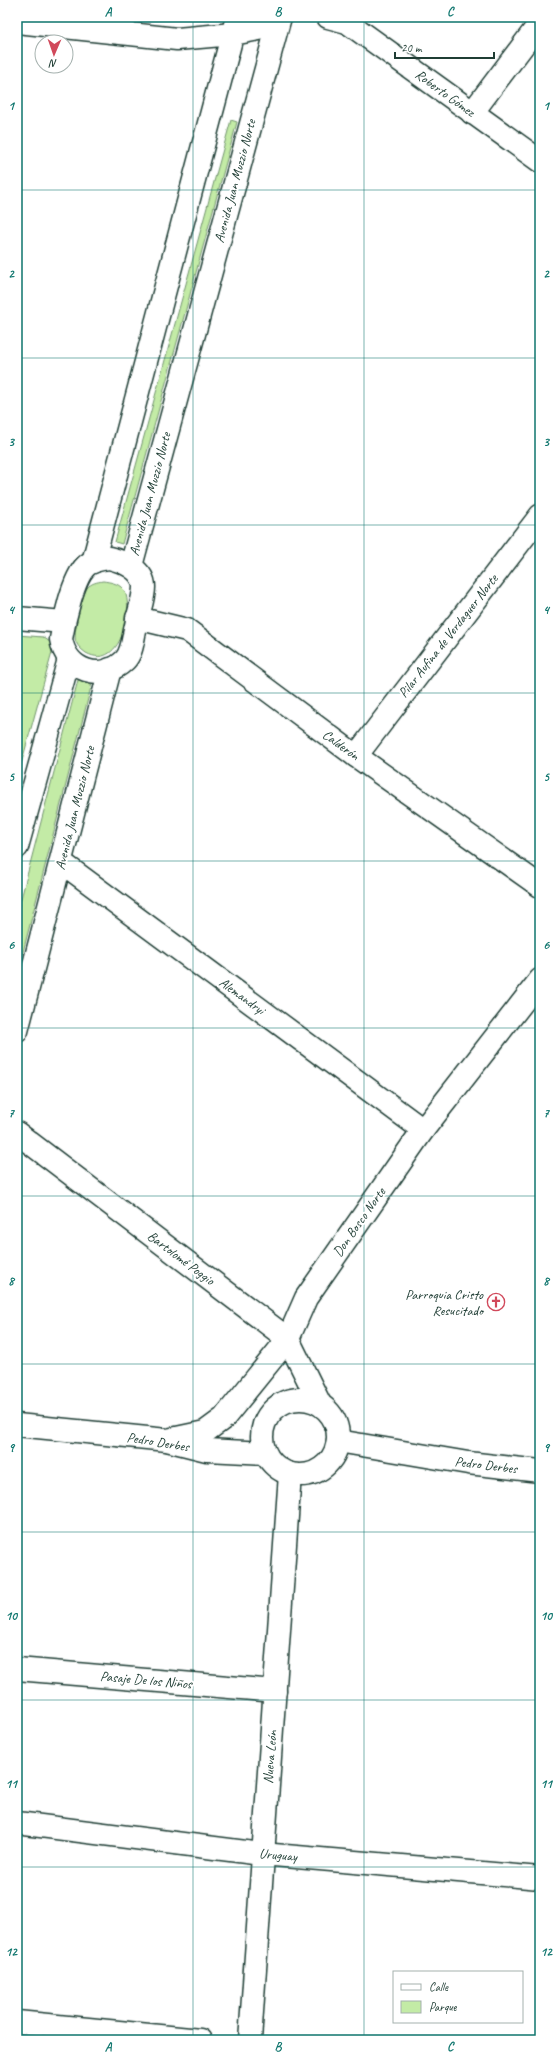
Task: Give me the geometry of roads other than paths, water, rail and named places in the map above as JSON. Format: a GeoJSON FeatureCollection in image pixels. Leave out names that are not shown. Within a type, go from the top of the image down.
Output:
{"type":"FeatureCollection","features":[{"type":"Feature","properties":{"kind":"street"},"geometry":{"type":"LineString","coordinates":[[17,22],[177,39],[235,26],[259,28],[280,17]]}},
{"type":"Feature","properties":{"kind":"street","name":"Avenida Juan Muzzio Norte"},"geometry":{"type":"LineString","coordinates":[[17,1031],[110,670],[126,659],[130,653],[144,586],[139,575],[131,566],[280,17]]}},
{"type":"Feature","properties":{"kind":"street","name":"Roberto Gómez"},"geometry":{"type":"LineString","coordinates":[[328,17],[347,22],[540,161]]}},
{"type":"Feature","properties":{"kind":"street"},"geometry":{"type":"LineString","coordinates":[[472,113],[540,23]]}},
{"type":"Feature","properties":{"kind":"street"},"geometry":{"type":"LineString","coordinates":[[93,562],[235,26]]}},
{"type":"Feature","properties":{"kind":"street","name":"Pilar Aufina de Verdaguer Norte"},"geometry":{"type":"LineString","coordinates":[[356,756],[540,516]]}},
{"type":"Feature","properties":{"kind":"street"},"geometry":{"type":"LineString","coordinates":[[110,670],[103,672],[90,672],[78,667],[69,659],[62,648],[61,639],[64,622],[79,575],[86,565],[109,558],[121,560],[131,566]]}},
{"type":"Feature","properties":{"kind":"street"},"geometry":{"type":"LineString","coordinates":[[17,618],[64,622]]}},
{"type":"Feature","properties":{"kind":"street","name":"Calderón"},"geometry":{"type":"LineString","coordinates":[[137,618],[187,630],[356,756],[540,886]]}},
{"type":"Feature","properties":{"kind":"street"},"geometry":{"type":"LineString","coordinates":[[17,847],[69,659]]}},
{"type":"Feature","properties":{"kind":"street","name":"Alemandryi"},"geometry":{"type":"LineString","coordinates":[[61,862],[423,1130]]}},
{"type":"Feature","properties":{"kind":"street","name":"Don Bosco Norte"},"geometry":{"type":"LineString","coordinates":[[167,1440],[205,1432],[224,1418],[288,1339],[306,1298],[423,1130],[540,980]]}},
{"type":"Feature","properties":{"kind":"street","name":"Bartolomé Poggio"},"geometry":{"type":"LineString","coordinates":[[17,1133],[288,1339],[320,1404]]}},
{"type":"Feature","properties":{"kind":"street"},"geometry":{"type":"LineString","coordinates":[[304,1399],[320,1404],[330,1414],[337,1426],[338,1441],[333,1455],[323,1468],[308,1474],[290,1474],[281,1471],[271,1463],[265,1453],[261,1437],[265,1421],[274,1408],[288,1400],[304,1399]]}},
{"type":"Feature","properties":{"kind":"street","name":"Pedro Derbes"},"geometry":{"type":"LineString","coordinates":[[17,1425],[167,1440],[208,1450],[265,1453]]}},
{"type":"Feature","properties":{"kind":"street","name":"Pedro Derbes"},"geometry":{"type":"LineString","coordinates":[[338,1441],[468,1463],[540,1471]]}},
{"type":"Feature","properties":{"kind":"street","name":"Nueva León"},"geometry":{"type":"LineString","coordinates":[[250,2040],[290,1474]]}},
{"type":"Feature","properties":{"kind":"street","name":"Pasaje De los Niños"},"geometry":{"type":"LineString","coordinates":[[17,1669],[275,1691]]}},
{"type":"Feature","properties":{"kind":"street","name":"Uruguay"},"geometry":{"type":"LineString","coordinates":[[17,1823],[262,1854],[540,1878]]}},
{"type":"Feature","properties":{"kind":"street"},"geometry":{"type":"LineString","coordinates":[[17,2022],[200,2040]]}},
{"type":"Feature","properties":{"kind":"place","name":"Parroquia Cristo Resucitado"},"geometry":{"type":"Point","coordinates":[496,1302]}}]}
